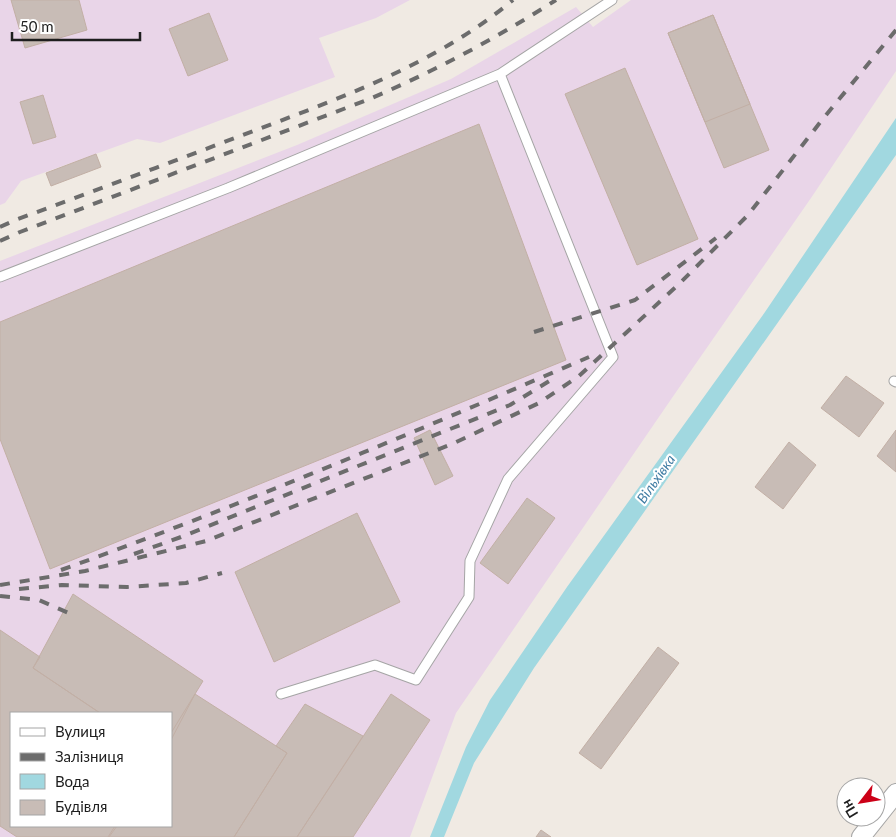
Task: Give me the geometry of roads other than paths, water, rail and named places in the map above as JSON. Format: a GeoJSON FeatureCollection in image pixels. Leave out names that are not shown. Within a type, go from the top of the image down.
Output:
{"type":"FeatureCollection","features":[{"type":"Feature","properties":{"kind":"street"},"geometry":{"type":"LineString","coordinates":[[861,837],[896,792]]}},
{"type":"Feature","properties":{"kind":"lane"},"geometry":{"type":"LineString","coordinates":[[0,277],[228,188],[500,74],[612,0]]}},
{"type":"Feature","properties":{"kind":"lane"},"geometry":{"type":"LineString","coordinates":[[281,694],[375,665],[416,680],[469,596],[470,561],[508,479],[613,357],[500,74]]}},
{"type":"Feature","properties":{"kind":"water","name":"Вільхівка"},"geometry":{"type":"Polygon","coordinates":[[[896,118],[896,155],[534,668],[474,763],[444,837],[430,837],[466,747],[490,700],[567,587],[765,312],[896,118]]]}},
{"type":"Feature","properties":{"kind":"railway"},"geometry":{"type":"LineString","coordinates":[[0,227],[290,117],[391,76],[454,42],[513,0]]}},
{"type":"Feature","properties":{"kind":"railway"},"geometry":{"type":"LineString","coordinates":[[0,241],[367,100],[463,54],[556,0]]}},
{"type":"Feature","properties":{"kind":"railway"},"geometry":{"type":"LineString","coordinates":[[0,585],[85,571],[206,541],[452,444],[539,403],[579,376],[678,285],[748,215],[822,120],[896,30]]}},
{"type":"Feature","properties":{"kind":"railway"},"geometry":{"type":"LineString","coordinates":[[534,332],[635,300],[716,238]]}},
{"type":"Feature","properties":{"kind":"railway"},"geometry":{"type":"LineString","coordinates":[[61,570],[128,546],[326,468],[589,357]]}},
{"type":"Feature","properties":{"kind":"railway"},"geometry":{"type":"LineString","coordinates":[[134,554],[181,537],[510,405],[556,377]]}},
{"type":"Feature","properties":{"kind":"railway"},"geometry":{"type":"LineString","coordinates":[[19,589],[62,585],[127,587],[186,583],[222,573]]}},
{"type":"Feature","properties":{"kind":"railway"},"geometry":{"type":"LineString","coordinates":[[0,596],[39,600],[73,615]]}}]}
